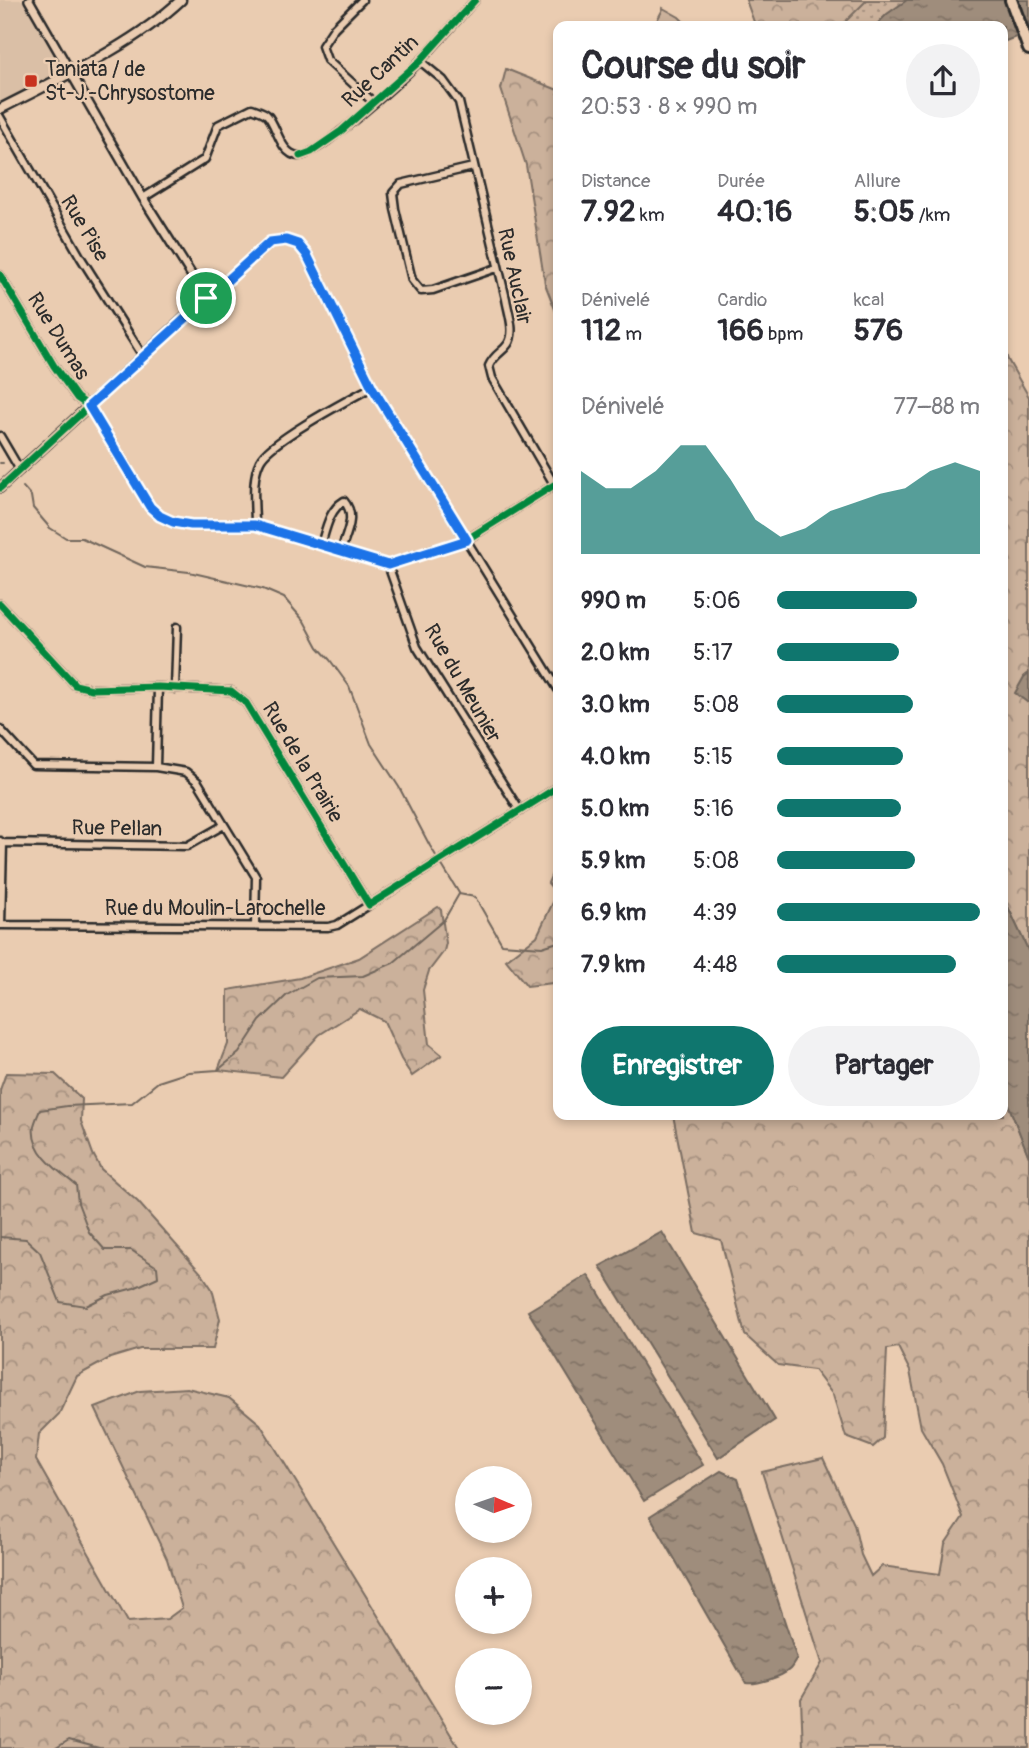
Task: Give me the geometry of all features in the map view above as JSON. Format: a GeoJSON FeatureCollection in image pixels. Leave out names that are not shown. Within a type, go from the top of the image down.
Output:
{"type":"FeatureCollection","features":[{"type":"Feature","properties":{"kind":"highway"},"geometry":{"type":"LineString","coordinates":[[1011,0],[1029,49]]}},
{"type":"Feature","properties":{"kind":"main road"},"geometry":{"type":"LineString","coordinates":[[0,109],[135,36],[181,0]]}},
{"type":"Feature","properties":{"kind":"street"},"geometry":{"type":"LineString","coordinates":[[29,0],[143,198],[206,298]]}},
{"type":"Feature","properties":{"kind":"street"},"geometry":{"type":"LineString","coordinates":[[362,0],[334,28],[321,46],[327,60],[373,102]]}},
{"type":"Feature","properties":{"kind":"street","name":"Rue Cantin"},"geometry":{"type":"LineString","coordinates":[[143,198],[205,159],[218,125],[252,108],[266,114],[284,146],[291,153],[300,156],[311,152],[340,132],[420,61],[475,0]]}},
{"type":"Feature","properties":{"kind":"street","name":"Rue Auclair"},"geometry":{"type":"LineString","coordinates":[[420,61],[443,80],[459,102],[506,299],[512,331],[509,344],[493,357],[489,366],[492,378],[553,483]]}},
{"type":"Feature","properties":{"kind":"street","name":"Rue Pise"},"geometry":{"type":"LineString","coordinates":[[0,117],[81,258],[144,356]]}},
{"type":"Feature","properties":{"kind":"street"},"geometry":{"type":"LineString","coordinates":[[473,167],[401,184],[393,193],[397,218],[412,281],[421,291],[433,290],[497,268]]}},
{"type":"Feature","properties":{"kind":"street"},"geometry":{"type":"LineString","coordinates":[[0,488],[270,242],[286,240],[298,244],[307,255],[372,387],[553,681]]}},
{"type":"Feature","properties":{"kind":"street","name":"Rue Dumas"},"geometry":{"type":"LineString","coordinates":[[0,275],[54,366],[77,398],[89,406],[150,507],[160,516],[173,522],[191,525],[255,525],[388,565]]}},
{"type":"Feature","properties":{"kind":"street"},"geometry":{"type":"LineString","coordinates":[[255,525],[255,474],[261,458],[316,418],[372,387]]}},
{"type":"Feature","properties":{"kind":"street"},"geometry":{"type":"LineString","coordinates":[[0,436],[20,470]]}},
{"type":"Feature","properties":{"kind":"street"},"geometry":{"type":"LineString","coordinates":[[388,565],[467,540],[553,490]]}},
{"type":"Feature","properties":{"kind":"street"},"geometry":{"type":"LineString","coordinates":[[320,545],[331,516],[344,501],[350,508],[352,518],[341,551]]}},
{"type":"Feature","properties":{"kind":"street","name":"Rue du Meunier"},"geometry":{"type":"LineString","coordinates":[[388,565],[417,647],[520,811]]}},
{"type":"Feature","properties":{"kind":"street","name":"Rue de la Prairie"},"geometry":{"type":"LineString","coordinates":[[0,604],[75,685],[92,689],[158,687],[230,691],[246,703],[369,905]]}},
{"type":"Feature","properties":{"kind":"street"},"geometry":{"type":"LineString","coordinates":[[175,689],[177,627]]}},
{"type":"Feature","properties":{"kind":"street"},"geometry":{"type":"LineString","coordinates":[[156,767],[158,687]]}},
{"type":"Feature","properties":{"kind":"street"},"geometry":{"type":"LineString","coordinates":[[0,729],[33,765],[156,767],[186,772],[198,782],[256,877],[255,926]]}},
{"type":"Feature","properties":{"kind":"street","name":"Rue du Moulin-Larochelle"},"geometry":{"type":"LineString","coordinates":[[0,925],[337,925],[553,790]]}},
{"type":"Feature","properties":{"kind":"street","name":"Rue Pellan"},"geometry":{"type":"LineString","coordinates":[[0,925],[2,842],[187,846],[224,825]]}},
{"type":"Feature","properties":{"kind":"shaded area"},"geometry":{"type":"Polygon","coordinates":[[[0,0],[29,0],[71,72],[0,108],[0,0]]]}},
{"type":"Feature","properties":{"kind":"green space"},"geometry":{"type":"Polygon","coordinates":[[[746,0],[867,0],[846,21],[754,21],[746,0]]]}},
{"type":"Feature","properties":{"kind":"green space"},"geometry":{"type":"Polygon","coordinates":[[[772,0],[984,0],[929,21],[766,21],[772,0]]]}},
{"type":"Feature","properties":{"kind":"green space"},"geometry":{"type":"Polygon","coordinates":[[[663,8],[683,21],[656,21],[663,8]]]}},
{"type":"Feature","properties":{"kind":"green space"},"geometry":{"type":"Polygon","coordinates":[[[506,69],[553,88],[553,304],[545,284],[526,165],[501,89],[506,69]]]}},
{"type":"Feature","properties":{"kind":"green space"},"geometry":{"type":"Polygon","coordinates":[[[1008,360],[1029,397],[1029,673],[1024,677],[1027,702],[1029,701],[1029,952],[1008,907],[1008,360]]]}},
{"type":"Feature","properties":{"kind":"green space"},"geometry":{"type":"Polygon","coordinates":[[[553,872],[553,889],[548,883],[553,872]]]}},
{"type":"Feature","properties":{"kind":"green space"},"geometry":{"type":"Polygon","coordinates":[[[553,902],[553,983],[527,986],[506,960],[537,936],[553,902]]]}},
{"type":"Feature","properties":{"kind":"green space"},"geometry":{"type":"Polygon","coordinates":[[[438,907],[441,910],[446,943],[444,951],[429,971],[423,990],[429,1044],[442,1055],[412,1076],[384,1021],[360,1009],[319,1035],[281,1077],[218,1070],[228,1044],[228,990],[300,978],[359,958],[438,907]]]}},
{"type":"Feature","properties":{"kind":"green space"},"geometry":{"type":"Polygon","coordinates":[[[6,1073],[55,1074],[82,1099],[81,1121],[101,1169],[138,1202],[202,1274],[212,1289],[220,1319],[213,1349],[140,1349],[110,1358],[77,1376],[59,1414],[39,1434],[36,1460],[128,1622],[167,1619],[182,1608],[167,1559],[95,1408],[140,1391],[187,1388],[229,1398],[260,1424],[459,1748],[0,1748],[0,1090],[6,1073]]]}},
{"type":"Feature","properties":{"kind":"green space"},"geometry":{"type":"Polygon","coordinates":[[[1008,1104],[1029,1157],[1029,1748],[803,1748],[801,1699],[822,1663],[762,1472],[823,1458],[854,1524],[861,1555],[871,1576],[882,1566],[940,1574],[945,1544],[963,1517],[942,1464],[921,1428],[910,1371],[898,1347],[887,1349],[883,1438],[873,1447],[846,1437],[833,1395],[814,1370],[778,1365],[745,1335],[721,1240],[696,1233],[674,1120],[1008,1120],[1008,1104]]]}},
{"type":"Feature","properties":{"kind":"water"},"geometry":{"type":"Polygon","coordinates":[[[907,0],[1029,0],[1029,32],[1008,40],[1008,21],[880,21],[907,0]]]}},
{"type":"Feature","properties":{"kind":"water"},"geometry":{"type":"Polygon","coordinates":[[[1029,673],[1029,701],[1027,702],[1015,693],[1029,673]]]}},
{"type":"Feature","properties":{"kind":"water"},"geometry":{"type":"Polygon","coordinates":[[[1008,907],[1029,952],[1029,1157],[1008,1104],[1008,907]]]}},
{"type":"Feature","properties":{"kind":"water"},"geometry":{"type":"Polygon","coordinates":[[[662,1232],[775,1420],[718,1458],[600,1266],[662,1232]]]}},
{"type":"Feature","properties":{"kind":"water"},"geometry":{"type":"Polygon","coordinates":[[[588,1275],[703,1465],[644,1501],[528,1311],[588,1275]]]}},
{"type":"Feature","properties":{"kind":"water"},"geometry":{"type":"Polygon","coordinates":[[[721,1471],[738,1479],[797,1659],[786,1672],[756,1683],[746,1683],[650,1516],[721,1471]]]}},
{"type":"Feature","properties":{"kind":"waterway"},"geometry":{"type":"LineString","coordinates":[[23,487],[31,496],[33,508],[50,528],[66,538],[82,538],[145,567],[189,572],[263,589],[284,598],[304,621],[318,647],[349,686],[371,744],[399,787],[459,893]]}},
{"type":"Feature","properties":{"kind":"waterway"},"geometry":{"type":"LineString","coordinates":[[0,1237],[26,1239],[40,1252],[60,1302],[86,1306],[158,1277],[157,1267],[131,1250],[105,1250],[89,1232],[78,1203],[76,1185],[47,1160],[36,1144],[34,1126],[40,1110],[132,1103],[158,1082],[189,1072],[218,1070],[239,1053],[260,1021],[287,995],[317,978],[363,976],[393,963],[444,920],[459,894],[475,897],[502,944],[542,947],[553,944]]}},
{"type":"Feature","properties":{"kind":"waterway"},"geometry":{"type":"LineString","coordinates":[[56,1748],[69,1740],[99,1748]]}},
{"type":"Feature","properties":{"kind":"cycle path"},"geometry":{"type":"LineString","coordinates":[[300,156],[311,152],[340,132],[420,61],[475,0]]}},
{"type":"Feature","properties":{"kind":"cycle path"},"geometry":{"type":"LineString","coordinates":[[0,488],[236,271],[270,242],[286,240]]}},
{"type":"Feature","properties":{"kind":"cycle path"},"geometry":{"type":"LineString","coordinates":[[0,275],[54,366],[77,398],[89,406],[150,507],[173,522],[191,525],[255,525],[388,565],[466,540],[553,486]]}},
{"type":"Feature","properties":{"kind":"cycle path"},"geometry":{"type":"LineString","coordinates":[[0,604],[75,685],[92,689],[158,687],[231,691],[246,703],[369,905],[553,790]]}},
{"type":"Feature","properties":{"kind":"place","name":"Taniata / de St-J.-Chrysostome"},"geometry":{"type":"Point","coordinates":[31,81]}},
{"type":"Feature","properties":{"kind":"route"},"geometry":{"type":"LineString","coordinates":[[286,240],[298,244],[307,255],[372,387],[467,540],[388,565],[255,525],[191,525],[173,522],[150,507],[89,406],[206,298],[270,242],[286,240]]}}]}
